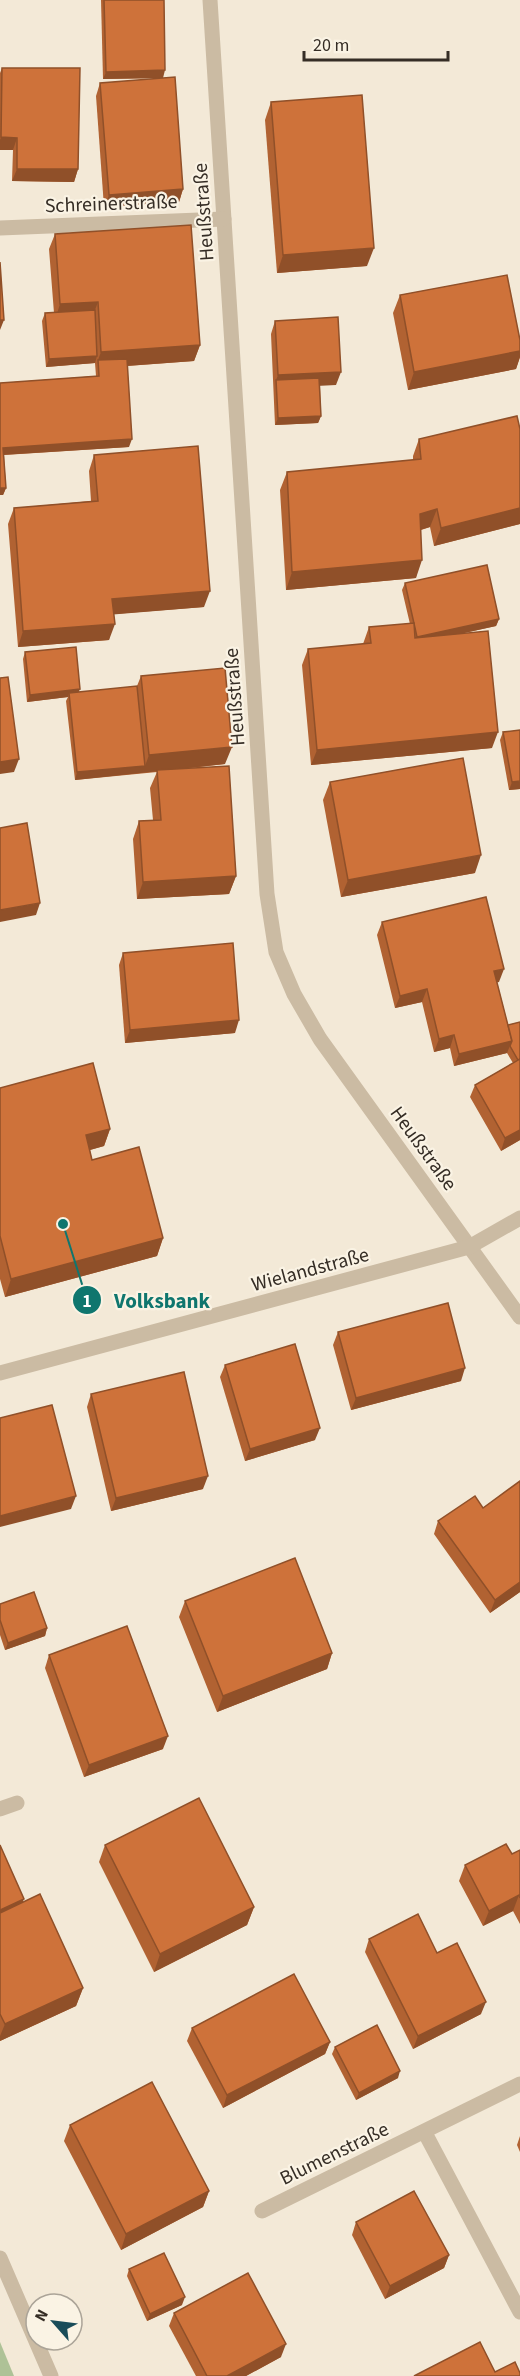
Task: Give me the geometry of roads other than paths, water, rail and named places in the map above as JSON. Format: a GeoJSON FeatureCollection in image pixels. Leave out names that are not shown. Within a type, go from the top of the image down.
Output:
{"type":"FeatureCollection","features":[{"type":"Feature","properties":{"kind":"street","name":"Heußstraße"},"geometry":{"type":"LineString","coordinates":[[210,0],[267,894],[276,952],[294,994],[320,1039],[520,1317]]}},
{"type":"Feature","properties":{"kind":"street","name":"Schreinerstraße"},"geometry":{"type":"LineString","coordinates":[[0,228],[224,219]]}},
{"type":"Feature","properties":{"kind":"street","name":"Wielandstraße"},"geometry":{"type":"LineString","coordinates":[[0,1373],[469,1247],[520,1218]]}},
{"type":"Feature","properties":{"kind":"street"},"geometry":{"type":"LineString","coordinates":[[0,1809],[17,1803]]}},
{"type":"Feature","properties":{"kind":"street","name":"Blumenstraße"},"geometry":{"type":"LineString","coordinates":[[262,2211],[425,2133],[520,2084]]}},
{"type":"Feature","properties":{"kind":"street"},"geometry":{"type":"LineString","coordinates":[[425,2133],[520,2312]]}},
{"type":"Feature","properties":{"kind":"street"},"geometry":{"type":"LineString","coordinates":[[0,2258],[51,2376]]}},
{"type":"Feature","properties":{"kind":"place","name":"Volksbank"},"geometry":{"type":"Point","coordinates":[63,1224]}}]}
